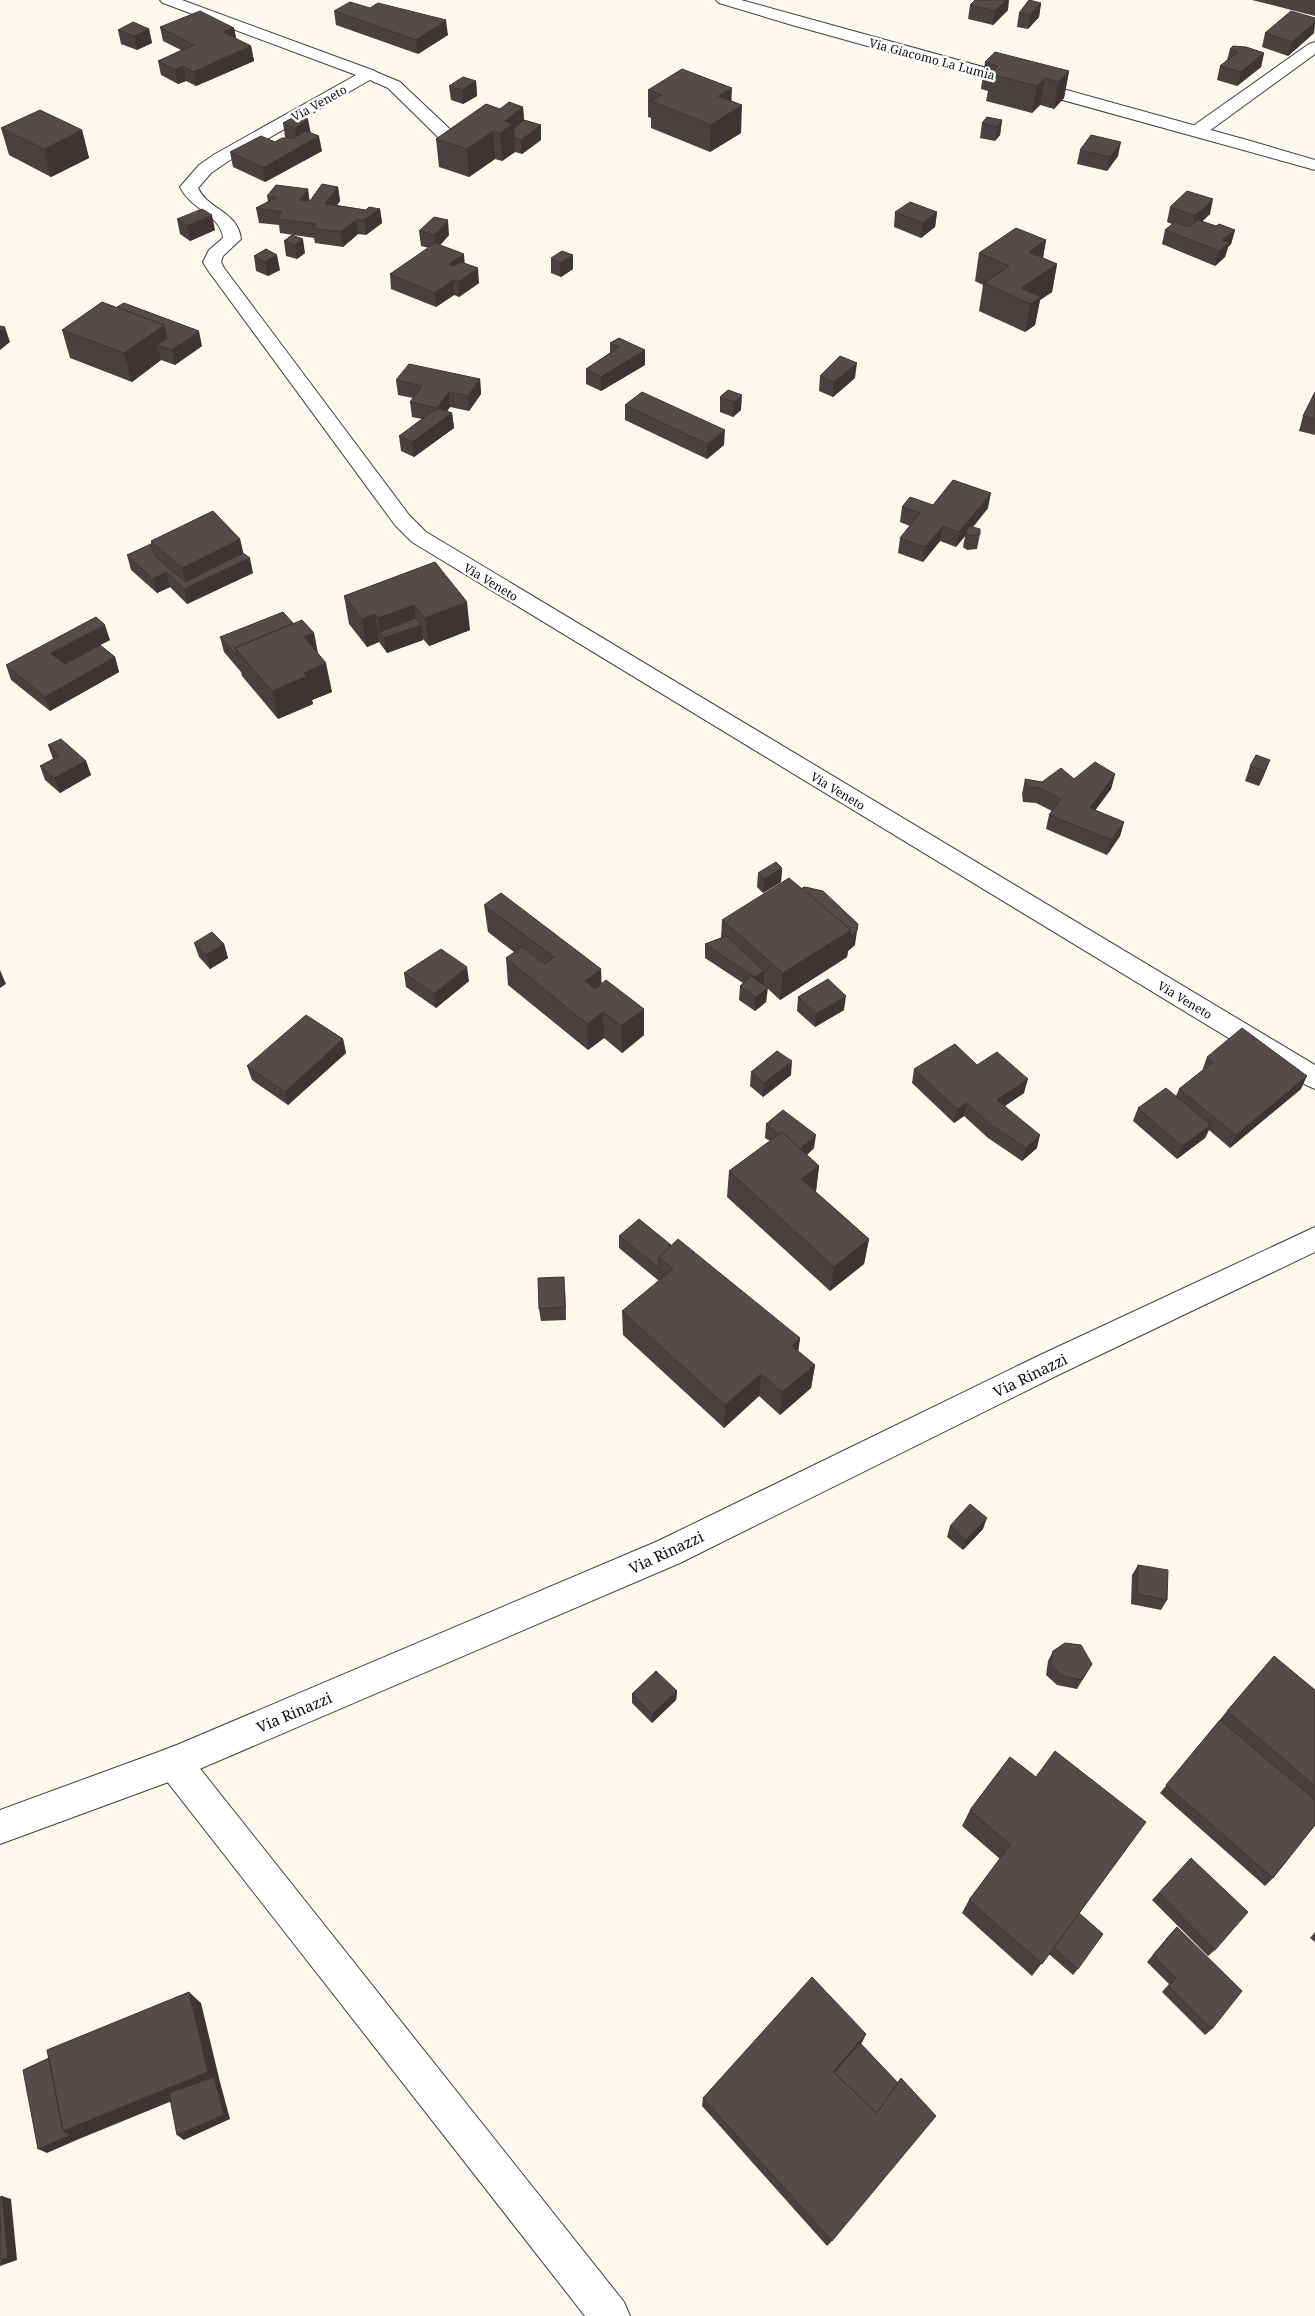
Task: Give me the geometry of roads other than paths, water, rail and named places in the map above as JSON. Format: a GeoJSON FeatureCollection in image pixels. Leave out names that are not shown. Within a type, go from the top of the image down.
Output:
{"type":"FeatureCollection","features":[{"type":"Feature","properties":{"kind":"street","name":"Via Veneto"},"geometry":{"type":"LineString","coordinates":[[168,0],[369,74]]}},
{"type":"Feature","properties":{"kind":"street","name":"Via Giacomo La Lumia"},"geometry":{"type":"LineString","coordinates":[[724,0],[834,33],[1199,130],[1315,165]]}},
{"type":"Feature","properties":{"kind":"street"},"geometry":{"type":"LineString","coordinates":[[1199,130],[1315,47]]}},
{"type":"Feature","properties":{"kind":"street","name":"Via Veneto"},"geometry":{"type":"LineString","coordinates":[[369,74],[221,158],[205,169],[189,187],[191,195],[229,223],[233,231],[232,239],[215,254],[212,262],[216,269],[402,520],[419,537],[439,550],[1315,1078]]}},
{"type":"Feature","properties":{"kind":"street"},"geometry":{"type":"LineString","coordinates":[[369,74],[394,85],[448,137]]}},
{"type":"Feature","properties":{"kind":"street","name":"Via Rinazzi"},"geometry":{"type":"LineString","coordinates":[[0,1826],[174,1763],[669,1552],[1047,1366],[1315,1239]]}},
{"type":"Feature","properties":{"kind":"street"},"geometry":{"type":"LineString","coordinates":[[174,1763],[610,2316]]}}]}
